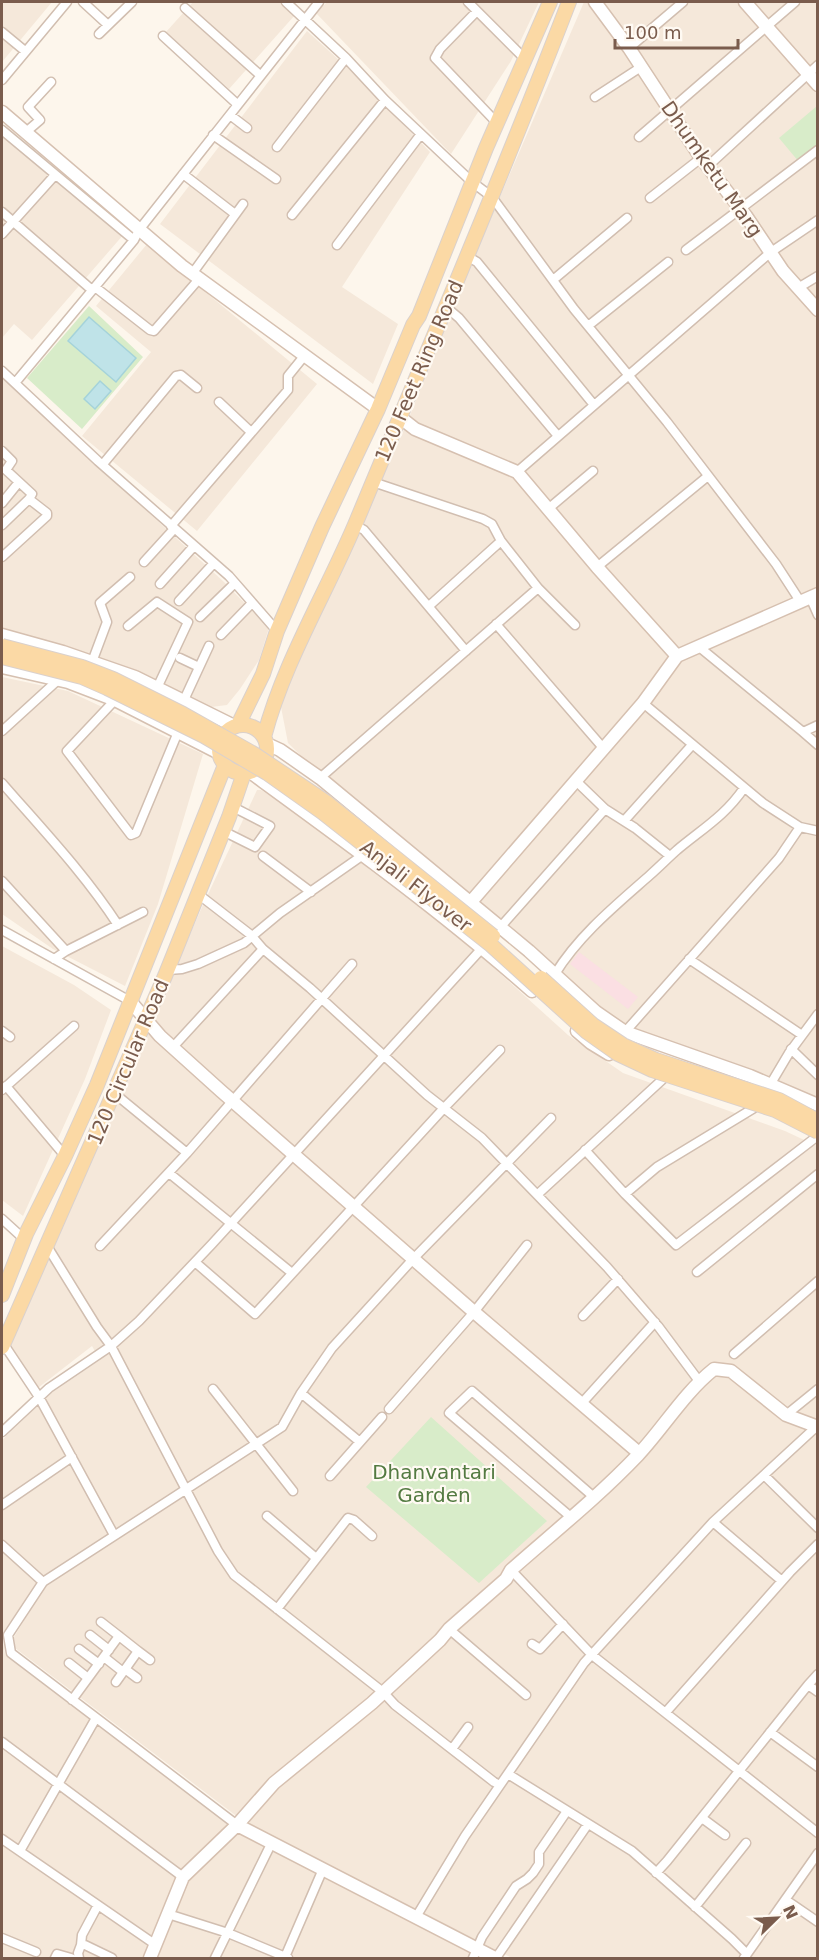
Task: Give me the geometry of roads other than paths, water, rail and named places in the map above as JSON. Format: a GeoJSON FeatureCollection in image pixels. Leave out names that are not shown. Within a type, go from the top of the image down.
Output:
{"type":"FeatureCollection","features":[{"type":"Feature","properties":{"kind":"main road","name":"120 Feet Ring Road"},"geometry":{"type":"LineString","coordinates":[[236,725],[263,674],[278,631],[322,527],[419,316],[472,182],[550,2]]}},
{"type":"Feature","properties":{"kind":"main road","name":"120 Feet Ring Road"},"geometry":{"type":"LineString","coordinates":[[266,740],[270,716],[282,683],[355,525],[401,418],[492,197],[568,2]]}},
{"type":"Feature","properties":{"kind":"main road","name":"Anjali Flyover"},"geometry":{"type":"LineString","coordinates":[[2,646],[82,667],[113,679],[227,738],[295,780],[367,834],[471,917],[593,1024],[623,1045],[656,1060],[779,1100],[818,1121]]}},
{"type":"Feature","properties":{"kind":"main road","name":"Anjali Flyover"},"geometry":{"type":"LineString","coordinates":[[2,657],[81,677],[107,688],[204,736],[267,773],[322,812],[483,939],[587,1032],[618,1054],[652,1070],[775,1110],[817,1136]]}},
{"type":"Feature","properties":{"kind":"main road"},"geometry":{"type":"LineString","coordinates":[[236,725],[253,727],[266,740],[266,758],[257,769],[237,772],[222,759],[219,744],[223,735],[236,725]]}},
{"type":"Feature","properties":{"kind":"main road","name":"120 Circular Road"},"geometry":{"type":"LineString","coordinates":[[2,1295],[24,1239],[97,1085],[191,845],[222,759]]}},
{"type":"Feature","properties":{"kind":"main road","name":"120 Circular Road"},"geometry":{"type":"LineString","coordinates":[[2,1345],[168,970],[247,772]]}},
{"type":"Feature","properties":{"kind":"street"},"geometry":{"type":"LineString","coordinates":[[83,2],[108,25]]}},
{"type":"Feature","properties":{"kind":"street"},"geometry":{"type":"LineString","coordinates":[[99,34],[132,2]]}},
{"type":"Feature","properties":{"kind":"street"},"geometry":{"type":"LineString","coordinates":[[286,2],[346,58],[384,100],[472,182],[492,197],[588,326],[667,422],[776,564],[809,597],[818,615]]}},
{"type":"Feature","properties":{"kind":"street"},"geometry":{"type":"LineString","coordinates":[[15,383],[94,289],[319,2]]}},
{"type":"Feature","properties":{"kind":"street"},"geometry":{"type":"LineString","coordinates":[[468,2],[525,59]]}},
{"type":"Feature","properties":{"kind":"street"},"geometry":{"type":"LineString","coordinates":[[595,2],[603,15],[612,23]]}},
{"type":"Feature","properties":{"kind":"street"},"geometry":{"type":"LineString","coordinates":[[604,2],[612,23]]}},
{"type":"Feature","properties":{"kind":"street"},"geometry":{"type":"LineString","coordinates":[[629,48],[683,2]]}},
{"type":"Feature","properties":{"kind":"street"},"geometry":{"type":"LineString","coordinates":[[745,2],[767,27],[813,69],[818,85]]}},
{"type":"Feature","properties":{"kind":"street"},"geometry":{"type":"LineString","coordinates":[[639,137],[795,2]]}},
{"type":"Feature","properties":{"kind":"street"},"geometry":{"type":"LineString","coordinates":[[2,80],[61,3]]}},
{"type":"Feature","properties":{"kind":"street"},"geometry":{"type":"LineString","coordinates":[[184,8],[260,75]]}},
{"type":"Feature","properties":{"kind":"street"},"geometry":{"type":"LineString","coordinates":[[477,11],[440,49],[435,58],[497,123]]}},
{"type":"Feature","properties":{"kind":"street","name":"Dhumketu Marg"},"geometry":{"type":"LineString","coordinates":[[612,23],[704,162],[741,209],[783,271],[818,310]]}},
{"type":"Feature","properties":{"kind":"street"},"geometry":{"type":"LineString","coordinates":[[2,32],[26,51]]}},
{"type":"Feature","properties":{"kind":"street"},"geometry":{"type":"LineString","coordinates":[[163,36],[237,104]]}},
{"type":"Feature","properties":{"kind":"street"},"geometry":{"type":"LineString","coordinates":[[277,147],[346,58]]}},
{"type":"Feature","properties":{"kind":"street"},"geometry":{"type":"LineString","coordinates":[[595,97],[641,67]]}},
{"type":"Feature","properties":{"kind":"street"},"geometry":{"type":"LineString","coordinates":[[650,198],[704,162],[813,69]]}},
{"type":"Feature","properties":{"kind":"street"},"geometry":{"type":"LineString","coordinates":[[26,132],[40,120],[28,108],[29,105],[51,82]]}},
{"type":"Feature","properties":{"kind":"street"},"geometry":{"type":"LineString","coordinates":[[292,215],[384,100]]}},
{"type":"Feature","properties":{"kind":"street"},"geometry":{"type":"LineString","coordinates":[[2,112],[137,235]]}},
{"type":"Feature","properties":{"kind":"street"},"geometry":{"type":"LineString","coordinates":[[230,115],[247,128]]}},
{"type":"Feature","properties":{"kind":"street"},"geometry":{"type":"LineString","coordinates":[[2,130],[56,175],[378,409]]}},
{"type":"Feature","properties":{"kind":"street"},"geometry":{"type":"LineString","coordinates":[[337,245],[421,134]]}},
{"type":"Feature","properties":{"kind":"street"},"geometry":{"type":"LineString","coordinates":[[213,135],[276,179]]}},
{"type":"Feature","properties":{"kind":"street"},"geometry":{"type":"LineString","coordinates":[[686,250],[818,150]]}},
{"type":"Feature","properties":{"kind":"street"},"geometry":{"type":"LineString","coordinates":[[183,174],[235,214]]}},
{"type":"Feature","properties":{"kind":"street"},"geometry":{"type":"LineString","coordinates":[[2,234],[56,175]]}},
{"type":"Feature","properties":{"kind":"street"},"geometry":{"type":"LineString","coordinates":[[2,212],[94,289],[154,331],[196,276],[243,204]]}},
{"type":"Feature","properties":{"kind":"street"},"geometry":{"type":"LineString","coordinates":[[553,280],[627,218]]}},
{"type":"Feature","properties":{"kind":"street"},"geometry":{"type":"LineString","coordinates":[[517,472],[771,252],[818,220]]}},
{"type":"Feature","properties":{"kind":"street"},"geometry":{"type":"LineString","coordinates":[[467,256],[477,262],[594,405]]}},
{"type":"Feature","properties":{"kind":"street"},"geometry":{"type":"LineString","coordinates":[[588,326],[668,262]]}},
{"type":"Feature","properties":{"kind":"street"},"geometry":{"type":"LineString","coordinates":[[798,288],[818,276]]}},
{"type":"Feature","properties":{"kind":"street"},"geometry":{"type":"LineString","coordinates":[[446,307],[459,318],[558,436]]}},
{"type":"Feature","properties":{"kind":"street"},"geometry":{"type":"LineString","coordinates":[[144,562],[288,390],[288,376],[305,355]]}},
{"type":"Feature","properties":{"kind":"street"},"geometry":{"type":"LineString","coordinates":[[2,371],[214,563],[278,631]]}},
{"type":"Feature","properties":{"kind":"street"},"geometry":{"type":"LineString","coordinates":[[103,464],[176,376],[181,375],[197,388]]}},
{"type":"Feature","properties":{"kind":"street"},"geometry":{"type":"LineString","coordinates":[[219,402],[251,432]]}},
{"type":"Feature","properties":{"kind":"street"},"geometry":{"type":"LineString","coordinates":[[401,418],[415,429],[517,472],[597,567],[677,656]]}},
{"type":"Feature","properties":{"kind":"street"},"geometry":{"type":"LineString","coordinates":[[2,451],[12,461],[4,472],[32,494],[2,523]]}},
{"type":"Feature","properties":{"kind":"street"},"geometry":{"type":"LineString","coordinates":[[548,509],[593,471]]}},
{"type":"Feature","properties":{"kind":"street"},"geometry":{"type":"LineString","coordinates":[[597,567],[708,476]]}},
{"type":"Feature","properties":{"kind":"street"},"geometry":{"type":"LineString","coordinates":[[2,503],[19,482]]}},
{"type":"Feature","properties":{"kind":"street"},"geometry":{"type":"LineString","coordinates":[[373,482],[492,524],[501,541],[538,588],[575,625]]}},
{"type":"Feature","properties":{"kind":"street"},"geometry":{"type":"LineString","coordinates":[[2,557],[47,516],[46,511],[29,499]]}},
{"type":"Feature","properties":{"kind":"street"},"geometry":{"type":"LineString","coordinates":[[355,525],[364,530],[466,651]]}},
{"type":"Feature","properties":{"kind":"street"},"geometry":{"type":"LineString","coordinates":[[429,606],[501,541]]}},
{"type":"Feature","properties":{"kind":"street"},"geometry":{"type":"LineString","coordinates":[[160,584],[194,546]]}},
{"type":"Feature","properties":{"kind":"street"},"geometry":{"type":"LineString","coordinates":[[179,601],[214,563]]}},
{"type":"Feature","properties":{"kind":"street"},"geometry":{"type":"LineString","coordinates":[[92,662],[107,622],[100,603],[130,578]]}},
{"type":"Feature","properties":{"kind":"street"},"geometry":{"type":"LineString","coordinates":[[200,617],[235,583]]}},
{"type":"Feature","properties":{"kind":"street"},"geometry":{"type":"LineString","coordinates":[[320,778],[538,588]]}},
{"type":"Feature","properties":{"kind":"street"},"geometry":{"type":"LineString","coordinates":[[470,903],[643,703],[677,656],[809,597]]}},
{"type":"Feature","properties":{"kind":"street"},"geometry":{"type":"LineString","coordinates":[[128,626],[157,602],[188,622],[158,688]]}},
{"type":"Feature","properties":{"kind":"street"},"geometry":{"type":"LineString","coordinates":[[221,634],[252,603]]}},
{"type":"Feature","properties":{"kind":"street"},"geometry":{"type":"LineString","coordinates":[[496,624],[604,749]]}},
{"type":"Feature","properties":{"kind":"street"},"geometry":{"type":"LineString","coordinates":[[2,635],[135,677],[236,725]]}},
{"type":"Feature","properties":{"kind":"street"},"geometry":{"type":"LineString","coordinates":[[184,700],[209,646]]}},
{"type":"Feature","properties":{"kind":"street"},"geometry":{"type":"LineString","coordinates":[[698,646],[818,745]]}},
{"type":"Feature","properties":{"kind":"street"},"geometry":{"type":"LineString","coordinates":[[180,658],[199,667]]}},
{"type":"Feature","properties":{"kind":"street"},"geometry":{"type":"LineString","coordinates":[[2,667],[58,680],[115,700],[178,732],[222,759]]}},
{"type":"Feature","properties":{"kind":"street"},"geometry":{"type":"LineString","coordinates":[[2,730],[58,680]]}},
{"type":"Feature","properties":{"kind":"street"},"geometry":{"type":"LineString","coordinates":[[115,700],[67,751],[131,835],[136,833],[178,732]]}},
{"type":"Feature","properties":{"kind":"street"},"geometry":{"type":"LineString","coordinates":[[643,703],[762,803],[800,828],[818,831]]}},
{"type":"Feature","properties":{"kind":"street"},"geometry":{"type":"LineString","coordinates":[[803,732],[818,725]]}},
{"type":"Feature","properties":{"kind":"street"},"geometry":{"type":"LineString","coordinates":[[266,740],[320,778],[500,927],[596,1012],[625,1032],[770,1085],[818,1106]]}},
{"type":"Feature","properties":{"kind":"street"},"geometry":{"type":"LineString","coordinates":[[624,821],[692,745]]}},
{"type":"Feature","properties":{"kind":"street"},"geometry":{"type":"LineString","coordinates":[[247,772],[363,855],[483,948],[591,1043],[663,1079],[754,1108],[817,1136],[676,1245],[585,1150]]}},
{"type":"Feature","properties":{"kind":"street"},"geometry":{"type":"LineString","coordinates":[[576,781],[605,809],[670,856]]}},
{"type":"Feature","properties":{"kind":"street"},"geometry":{"type":"LineString","coordinates":[[2,783],[99,896],[118,925]]}},
{"type":"Feature","properties":{"kind":"street"},"geometry":{"type":"LineString","coordinates":[[555,974],[567,957],[619,901],[733,805],[744,788]]}},
{"type":"Feature","properties":{"kind":"street"},"geometry":{"type":"LineString","coordinates":[[224,831],[255,848],[270,826],[233,807]]}},
{"type":"Feature","properties":{"kind":"street"},"geometry":{"type":"LineString","coordinates":[[2,1432],[49,1388],[111,1346],[139,1321],[383,1055],[426,1012],[605,809]]}},
{"type":"Feature","properties":{"kind":"street"},"geometry":{"type":"LineString","coordinates":[[625,1032],[779,858],[800,828]]}},
{"type":"Feature","properties":{"kind":"street"},"geometry":{"type":"LineString","coordinates":[[168,970],[182,969],[228,952],[244,943],[280,912],[363,855]]}},
{"type":"Feature","properties":{"kind":"street"},"geometry":{"type":"LineString","coordinates":[[263,856],[311,892]]}},
{"type":"Feature","properties":{"kind":"street"},"geometry":{"type":"LineString","coordinates":[[2,881],[66,951]]}},
{"type":"Feature","properties":{"kind":"street"},"geometry":{"type":"LineString","coordinates":[[198,894],[251,935],[383,1055],[482,1138],[618,1279],[655,1322],[699,1381]]}},
{"type":"Feature","properties":{"kind":"street"},"geometry":{"type":"LineString","coordinates":[[54,959],[142,912]]}},
{"type":"Feature","properties":{"kind":"street"},"geometry":{"type":"LineString","coordinates":[[2,930],[130,1001],[160,1036],[232,1100],[639,1453]]}},
{"type":"Feature","properties":{"kind":"street"},"geometry":{"type":"LineString","coordinates":[[173,1047],[264,949]]}},
{"type":"Feature","properties":{"kind":"street"},"geometry":{"type":"LineString","coordinates":[[689,959],[802,1035]]}},
{"type":"Feature","properties":{"kind":"street"},"geometry":{"type":"LineString","coordinates":[[100,1246],[187,1153],[352,964]]}},
{"type":"Feature","properties":{"kind":"street"},"geometry":{"type":"LineString","coordinates":[[626,1194],[657,1167],[754,1108],[791,1049],[818,1014]]}},
{"type":"Feature","properties":{"kind":"street"},"geometry":{"type":"LineString","coordinates":[[65,1156],[4,1088],[74,1026]]}},
{"type":"Feature","properties":{"kind":"street"},"geometry":{"type":"LineString","coordinates":[[2,1031],[10,1037]]}},
{"type":"Feature","properties":{"kind":"street"},"geometry":{"type":"LineString","coordinates":[[791,1049],[818,1075]]}},
{"type":"Feature","properties":{"kind":"street"},"geometry":{"type":"LineString","coordinates":[[195,1262],[255,1314],[500,1050]]}},
{"type":"Feature","properties":{"kind":"street"},"geometry":{"type":"LineString","coordinates":[[538,1194],[663,1079]]}},
{"type":"Feature","properties":{"kind":"street"},"geometry":{"type":"LineString","coordinates":[[114,1093],[187,1153]]}},
{"type":"Feature","properties":{"kind":"street"},"geometry":{"type":"LineString","coordinates":[[551,1118],[414,1258],[332,1348],[301,1393],[282,1427],[43,1582],[8,1635],[11,1653],[237,1825],[416,1917],[476,1954],[496,1959],[588,1824]]}},
{"type":"Feature","properties":{"kind":"street"},"geometry":{"type":"LineString","coordinates":[[169,1173],[292,1273]]}},
{"type":"Feature","properties":{"kind":"street"},"geometry":{"type":"LineString","coordinates":[[697,1272],[818,1174]]}},
{"type":"Feature","properties":{"kind":"street"},"geometry":{"type":"LineString","coordinates":[[2,1219],[24,1239]]}},
{"type":"Feature","properties":{"kind":"street"},"geometry":{"type":"LineString","coordinates":[[389,1409],[474,1312],[527,1245]]}},
{"type":"Feature","properties":{"kind":"street"},"geometry":{"type":"LineString","coordinates":[[47,1246],[111,1346],[218,1551],[234,1575],[383,1692],[395,1705],[500,1785]]}},
{"type":"Feature","properties":{"kind":"street"},"geometry":{"type":"LineString","coordinates":[[583,1316],[618,1279]]}},
{"type":"Feature","properties":{"kind":"street"},"geometry":{"type":"LineString","coordinates":[[734,1354],[818,1281]]}},
{"type":"Feature","properties":{"kind":"street"},"geometry":{"type":"LineString","coordinates":[[582,1403],[655,1322]]}},
{"type":"Feature","properties":{"kind":"street"},"geometry":{"type":"LineString","coordinates":[[2,1345],[39,1397],[114,1535]]}},
{"type":"Feature","properties":{"kind":"street"},"geometry":{"type":"LineString","coordinates":[[150,1959],[183,1877],[237,1825],[274,1783],[383,1692],[506,1579],[512,1570],[595,1498],[639,1453],[699,1381],[714,1369],[731,1371],[786,1415],[817,1427],[713,1522],[592,1655],[465,1836],[416,1917]]}},
{"type":"Feature","properties":{"kind":"street"},"geometry":{"type":"LineString","coordinates":[[213,1389],[293,1491]]}},
{"type":"Feature","properties":{"kind":"street"},"geometry":{"type":"LineString","coordinates":[[786,1415],[818,1389]]}},
{"type":"Feature","properties":{"kind":"street"},"geometry":{"type":"LineString","coordinates":[[572,1518],[449,1413],[472,1391],[595,1498]]}},
{"type":"Feature","properties":{"kind":"street"},"geometry":{"type":"LineString","coordinates":[[301,1393],[360,1442]]}},
{"type":"Feature","properties":{"kind":"street"},"geometry":{"type":"LineString","coordinates":[[330,1476],[382,1417]]}},
{"type":"Feature","properties":{"kind":"street"},"geometry":{"type":"LineString","coordinates":[[2,1505],[72,1458]]}},
{"type":"Feature","properties":{"kind":"street"},"geometry":{"type":"LineString","coordinates":[[764,1475],[818,1528]]}},
{"type":"Feature","properties":{"kind":"street"},"geometry":{"type":"LineString","coordinates":[[267,1516],[316,1558]]}},
{"type":"Feature","properties":{"kind":"street"},"geometry":{"type":"LineString","coordinates":[[277,1609],[348,1518],[354,1520],[372,1536]]}},
{"type":"Feature","properties":{"kind":"street"},"geometry":{"type":"LineString","coordinates":[[713,1522],[782,1581]]}},
{"type":"Feature","properties":{"kind":"street"},"geometry":{"type":"LineString","coordinates":[[666,1712],[782,1581],[818,1544]]}},
{"type":"Feature","properties":{"kind":"street"},"geometry":{"type":"LineString","coordinates":[[2,1545],[43,1582]]}},
{"type":"Feature","properties":{"kind":"street"},"geometry":{"type":"LineString","coordinates":[[512,1570],[592,1655],[818,1833]]}},
{"type":"Feature","properties":{"kind":"street"},"geometry":{"type":"LineString","coordinates":[[101,1622],[150,1660]]}},
{"type":"Feature","properties":{"kind":"street"},"geometry":{"type":"LineString","coordinates":[[532,1644],[540,1649],[563,1624]]}},
{"type":"Feature","properties":{"kind":"street"},"geometry":{"type":"LineString","coordinates":[[449,1629],[526,1695]]}},
{"type":"Feature","properties":{"kind":"street"},"geometry":{"type":"LineString","coordinates":[[90,1635],[104,1657]]}},
{"type":"Feature","properties":{"kind":"street"},"geometry":{"type":"LineString","coordinates":[[72,1700],[119,1636]]}},
{"type":"Feature","properties":{"kind":"street"},"geometry":{"type":"LineString","coordinates":[[79,1649],[104,1657],[137,1678]]}},
{"type":"Feature","properties":{"kind":"street"},"geometry":{"type":"LineString","coordinates":[[116,1682],[138,1652]]}},
{"type":"Feature","properties":{"kind":"street"},"geometry":{"type":"LineString","coordinates":[[69,1663],[88,1678]]}},
{"type":"Feature","properties":{"kind":"street"},"geometry":{"type":"LineString","coordinates":[[656,1873],[818,1674]]}},
{"type":"Feature","properties":{"kind":"street"},"geometry":{"type":"LineString","coordinates":[[808,1685],[818,1692]]}},
{"type":"Feature","properties":{"kind":"street"},"geometry":{"type":"LineString","coordinates":[[20,1851],[96,1718]]}},
{"type":"Feature","properties":{"kind":"street"},"geometry":{"type":"LineString","coordinates":[[452,1749],[468,1727]]}},
{"type":"Feature","properties":{"kind":"street"},"geometry":{"type":"LineString","coordinates":[[770,1732],[818,1767]]}},
{"type":"Feature","properties":{"kind":"street"},"geometry":{"type":"LineString","coordinates":[[2,1742],[183,1877]]}},
{"type":"Feature","properties":{"kind":"street"},"geometry":{"type":"LineString","coordinates":[[508,1774],[632,1851],[746,1956],[818,1853]]}},
{"type":"Feature","properties":{"kind":"street"},"geometry":{"type":"LineString","coordinates":[[476,1954],[482,1937],[516,1886],[527,1880],[539,1864],[539,1852],[567,1811]]}},
{"type":"Feature","properties":{"kind":"street"},"geometry":{"type":"LineString","coordinates":[[702,1818],[726,1835]]}},
{"type":"Feature","properties":{"kind":"street"},"geometry":{"type":"LineString","coordinates":[[2,1839],[156,1945]]}},
{"type":"Feature","properties":{"kind":"street"},"geometry":{"type":"LineString","coordinates":[[215,1959],[273,1842]]}},
{"type":"Feature","properties":{"kind":"street"},"geometry":{"type":"LineString","coordinates":[[695,1907],[746,1843]]}},
{"type":"Feature","properties":{"kind":"street"},"geometry":{"type":"LineString","coordinates":[[168,1914],[228,1933],[287,1958],[323,1869]]}},
{"type":"Feature","properties":{"kind":"street"},"geometry":{"type":"LineString","coordinates":[[786,1900],[818,1922]]}},
{"type":"Feature","properties":{"kind":"street"},"geometry":{"type":"LineString","coordinates":[[79,1958],[82,1935],[98,1905]]}},
{"type":"Feature","properties":{"kind":"street"},"geometry":{"type":"LineString","coordinates":[[2,1938],[36,1952]]}},
{"type":"Feature","properties":{"kind":"street"},"geometry":{"type":"LineString","coordinates":[[81,1945],[89,1946],[112,1959]]}},
{"type":"Feature","properties":{"kind":"street"},"geometry":{"type":"LineString","coordinates":[[55,1959],[57,1954],[71,1959]]}},
{"type":"Feature","properties":{"kind":"water"},"geometry":{"type":"Polygon","coordinates":[[[89,317],[136,358],[116,382],[68,341],[89,317]]]}},
{"type":"Feature","properties":{"kind":"water"},"geometry":{"type":"Polygon","coordinates":[[[100,381],[111,391],[95,409],[84,399],[100,381]]]}},
{"type":"Feature","properties":{"kind":"park label","name":"Dhanvantari Garden"},"geometry":{"type":"Point","coordinates":[434,1484]}}]}
